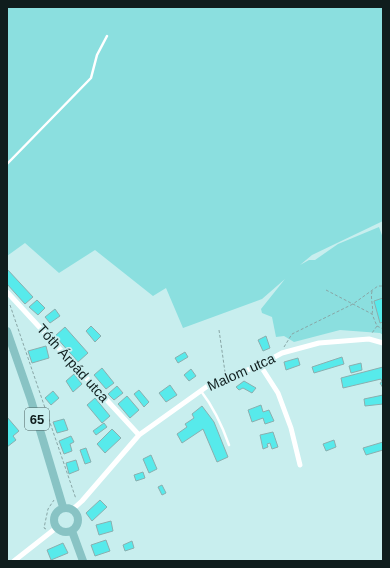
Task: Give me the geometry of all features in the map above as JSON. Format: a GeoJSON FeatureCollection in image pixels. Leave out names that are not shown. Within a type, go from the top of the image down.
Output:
{"type":"FeatureCollection","features":[{"type":"Feature","properties":{"kind":"main road","name":"65"},"geometry":{"type":"LineString","coordinates":[[7,331],[63,507]]}},
{"type":"Feature","properties":{"kind":"main road"},"geometry":{"type":"LineString","coordinates":[[63,507],[73,509],[77,515],[78,522],[72,530],[64,532],[53,531],[53,517],[57,511],[63,507]]}},
{"type":"Feature","properties":{"kind":"main road"},"geometry":{"type":"LineString","coordinates":[[72,530],[83,561]]}},
{"type":"Feature","properties":{"kind":"street","name":"Tóth Árpád utca"},"geometry":{"type":"LineString","coordinates":[[7,292],[139,435]]}},
{"type":"Feature","properties":{"kind":"street","name":"Malom utca"},"geometry":{"type":"LineString","coordinates":[[73,509],[139,435],[209,385],[260,365],[282,353],[319,343],[369,339],[383,343]]}},
{"type":"Feature","properties":{"kind":"street"},"geometry":{"type":"LineString","coordinates":[[260,365],[278,393],[291,428],[300,466]]}},
{"type":"Feature","properties":{"kind":"street"},"geometry":{"type":"LineString","coordinates":[[14,561],[53,531]]}},
{"type":"Feature","properties":{"kind":"lane"},"geometry":{"type":"LineString","coordinates":[[7,164],[91,78],[97,54],[107,36]]}},
{"type":"Feature","properties":{"kind":"lane"},"geometry":{"type":"LineString","coordinates":[[201,390],[210,402],[223,426],[229,445]]}},
{"type":"Feature","properties":{"kind":"path"},"geometry":{"type":"LineString","coordinates":[[282,353],[285,344],[292,334],[353,304],[378,286],[383,286]]}},
{"type":"Feature","properties":{"kind":"path"},"geometry":{"type":"LineString","coordinates":[[326,290],[372,314],[377,326],[383,329]]}},
{"type":"Feature","properties":{"kind":"path"},"geometry":{"type":"LineString","coordinates":[[372,290],[370,296],[374,308],[372,314]]}},
{"type":"Feature","properties":{"kind":"path"},"geometry":{"type":"LineString","coordinates":[[10,303],[74,494]]}},
{"type":"Feature","properties":{"kind":"path"},"geometry":{"type":"LineString","coordinates":[[369,339],[370,335],[377,326]]}},
{"type":"Feature","properties":{"kind":"path"},"geometry":{"type":"LineString","coordinates":[[219,330],[226,378]]}},
{"type":"Feature","properties":{"kind":"path"},"geometry":{"type":"LineString","coordinates":[[53,531],[44,528],[48,509],[52,500],[61,497]]}},
{"type":"Feature","properties":{"kind":"shaded area"},"geometry":{"type":"Polygon","coordinates":[[[7,7],[383,7],[383,221],[312,255],[300,265],[309,260],[315,260],[338,244],[379,227],[383,238],[383,335],[380,333],[340,330],[294,342],[284,336],[276,337],[272,317],[262,313],[261,309],[285,279],[262,299],[183,328],[166,288],[153,296],[95,250],[59,273],[25,243],[7,256],[7,7]]]}},
{"type":"Feature","properties":{"kind":"building"},"geometry":{"type":"Polygon","coordinates":[[[7,269],[33,297],[25,304],[7,284],[7,269]]]}},
{"type":"Feature","properties":{"kind":"building"},"geometry":{"type":"Polygon","coordinates":[[[383,298],[383,322],[380,323],[374,301],[383,298]]]}},
{"type":"Feature","properties":{"kind":"building"},"geometry":{"type":"Polygon","coordinates":[[[37,300],[45,308],[38,315],[29,307],[37,300]]]}},
{"type":"Feature","properties":{"kind":"building"},"geometry":{"type":"Polygon","coordinates":[[[55,309],[60,316],[50,323],[45,317],[55,309]]]}},
{"type":"Feature","properties":{"kind":"building"},"geometry":{"type":"Polygon","coordinates":[[[91,326],[101,336],[95,342],[86,331],[91,326]]]}},
{"type":"Feature","properties":{"kind":"building"},"geometry":{"type":"Polygon","coordinates":[[[65,327],[88,353],[78,362],[55,336],[65,327]]]}},
{"type":"Feature","properties":{"kind":"building"},"geometry":{"type":"Polygon","coordinates":[[[266,336],[270,348],[263,351],[258,340],[266,336]]]}},
{"type":"Feature","properties":{"kind":"building"},"geometry":{"type":"Polygon","coordinates":[[[46,346],[49,358],[32,363],[28,351],[46,346]]]}},
{"type":"Feature","properties":{"kind":"building"},"geometry":{"type":"Polygon","coordinates":[[[185,352],[188,357],[178,363],[175,358],[185,352]]]}},
{"type":"Feature","properties":{"kind":"building"},"geometry":{"type":"Polygon","coordinates":[[[342,357],[344,364],[314,373],[312,367],[342,357]]]}},
{"type":"Feature","properties":{"kind":"building"},"geometry":{"type":"Polygon","coordinates":[[[298,358],[300,365],[286,370],[284,362],[298,358]]]}},
{"type":"Feature","properties":{"kind":"building"},"geometry":{"type":"Polygon","coordinates":[[[361,363],[362,370],[351,373],[349,366],[361,363]]]}},
{"type":"Feature","properties":{"kind":"building"},"geometry":{"type":"Polygon","coordinates":[[[383,367],[383,388],[380,383],[382,382],[381,379],[343,388],[341,378],[383,367]]]}},
{"type":"Feature","properties":{"kind":"building"},"geometry":{"type":"Polygon","coordinates":[[[102,368],[114,383],[106,389],[94,375],[102,368]]]}},
{"type":"Feature","properties":{"kind":"building"},"geometry":{"type":"Polygon","coordinates":[[[191,369],[196,376],[189,381],[184,375],[191,369]]]}},
{"type":"Feature","properties":{"kind":"building"},"geometry":{"type":"Polygon","coordinates":[[[74,374],[82,384],[73,392],[66,381],[74,374]]]}},
{"type":"Feature","properties":{"kind":"building"},"geometry":{"type":"Polygon","coordinates":[[[244,381],[256,388],[252,393],[243,388],[239,390],[236,387],[244,381]]]}},
{"type":"Feature","properties":{"kind":"building"},"geometry":{"type":"Polygon","coordinates":[[[170,385],[177,395],[166,402],[159,393],[170,385]]]}},
{"type":"Feature","properties":{"kind":"building"},"geometry":{"type":"Polygon","coordinates":[[[117,386],[123,393],[114,400],[108,394],[117,386]]]}},
{"type":"Feature","properties":{"kind":"building"},"geometry":{"type":"Polygon","coordinates":[[[139,390],[149,402],[144,407],[134,394],[139,390]]]}},
{"type":"Feature","properties":{"kind":"building"},"geometry":{"type":"Polygon","coordinates":[[[53,391],[59,398],[51,405],[45,398],[53,391]]]}},
{"type":"Feature","properties":{"kind":"building"},"geometry":{"type":"Polygon","coordinates":[[[383,395],[383,404],[365,406],[364,399],[383,395]]]}},
{"type":"Feature","properties":{"kind":"building"},"geometry":{"type":"Polygon","coordinates":[[[127,396],[139,410],[130,418],[118,404],[127,396]]]}},
{"type":"Feature","properties":{"kind":"building"},"geometry":{"type":"Polygon","coordinates":[[[95,398],[110,416],[102,423],[87,405],[95,398]]]}},
{"type":"Feature","properties":{"kind":"building"},"geometry":{"type":"Polygon","coordinates":[[[261,405],[263,412],[269,410],[274,421],[265,424],[263,418],[252,422],[248,410],[261,405]]]}},
{"type":"Feature","properties":{"kind":"building"},"geometry":{"type":"Polygon","coordinates":[[[202,406],[214,422],[228,457],[217,462],[203,429],[182,443],[177,434],[187,427],[185,424],[194,418],[192,414],[202,406]]]}},
{"type":"Feature","properties":{"kind":"building"},"geometry":{"type":"Polygon","coordinates":[[[7,417],[19,431],[13,436],[16,440],[7,447],[7,417]]]}},
{"type":"Feature","properties":{"kind":"building"},"geometry":{"type":"Polygon","coordinates":[[[64,419],[68,430],[57,433],[53,422],[64,419]]]}},
{"type":"Feature","properties":{"kind":"building"},"geometry":{"type":"Polygon","coordinates":[[[104,423],[107,427],[96,435],[93,431],[104,423]]]}},
{"type":"Feature","properties":{"kind":"building"},"geometry":{"type":"Polygon","coordinates":[[[112,429],[121,438],[105,453],[97,444],[112,429]]]}},
{"type":"Feature","properties":{"kind":"building"},"geometry":{"type":"Polygon","coordinates":[[[273,432],[278,447],[272,449],[270,443],[267,444],[268,447],[263,449],[260,435],[273,432]]]}},
{"type":"Feature","properties":{"kind":"building"},"geometry":{"type":"Polygon","coordinates":[[[71,436],[74,442],[70,444],[72,451],[64,454],[59,441],[71,436]]]}},
{"type":"Feature","properties":{"kind":"building"},"geometry":{"type":"Polygon","coordinates":[[[334,440],[336,447],[326,451],[323,444],[334,440]]]}},
{"type":"Feature","properties":{"kind":"building"},"geometry":{"type":"Polygon","coordinates":[[[383,442],[383,450],[366,455],[363,448],[383,442]]]}},
{"type":"Feature","properties":{"kind":"building"},"geometry":{"type":"Polygon","coordinates":[[[86,448],[91,462],[85,464],[80,450],[86,448]]]}},
{"type":"Feature","properties":{"kind":"building"},"geometry":{"type":"Polygon","coordinates":[[[151,455],[157,469],[149,473],[143,459],[151,455]]]}},
{"type":"Feature","properties":{"kind":"building"},"geometry":{"type":"Polygon","coordinates":[[[76,460],[79,470],[69,474],[66,463],[76,460]]]}},
{"type":"Feature","properties":{"kind":"building"},"geometry":{"type":"Polygon","coordinates":[[[143,472],[145,478],[136,481],[134,475],[143,472]]]}},
{"type":"Feature","properties":{"kind":"building"},"geometry":{"type":"Polygon","coordinates":[[[162,485],[166,493],[162,495],[158,487],[162,485]]]}},
{"type":"Feature","properties":{"kind":"building"},"geometry":{"type":"Polygon","coordinates":[[[100,500],[107,507],[92,521],[86,513],[100,500]]]}},
{"type":"Feature","properties":{"kind":"building"},"geometry":{"type":"Polygon","coordinates":[[[111,521],[113,531],[99,535],[96,525],[111,521]]]}},
{"type":"Feature","properties":{"kind":"building"},"geometry":{"type":"Polygon","coordinates":[[[106,540],[110,551],[95,556],[91,545],[106,540]]]}},
{"type":"Feature","properties":{"kind":"building"},"geometry":{"type":"Polygon","coordinates":[[[132,541],[134,548],[125,551],[123,545],[132,541]]]}},
{"type":"Feature","properties":{"kind":"building"},"geometry":{"type":"Polygon","coordinates":[[[63,543],[68,553],[51,560],[47,550],[63,543]]]}}]}
